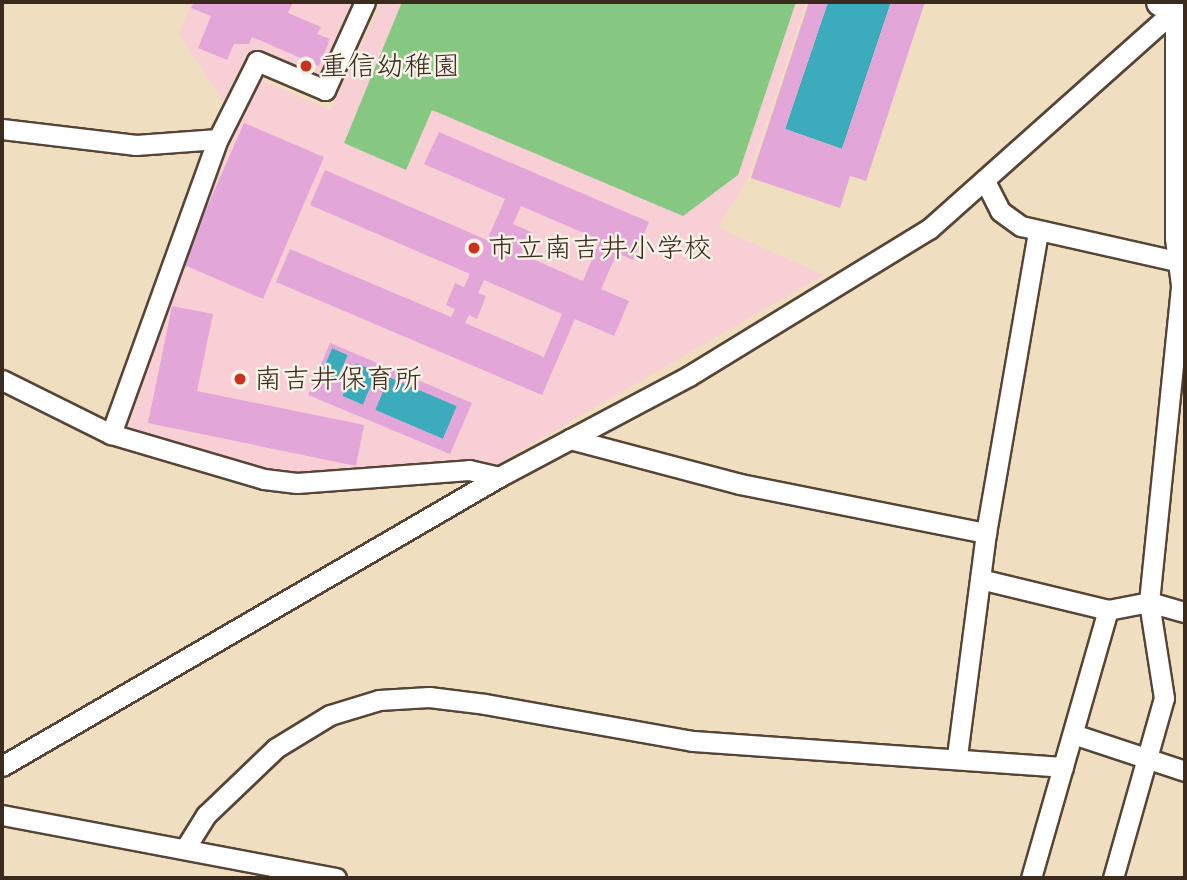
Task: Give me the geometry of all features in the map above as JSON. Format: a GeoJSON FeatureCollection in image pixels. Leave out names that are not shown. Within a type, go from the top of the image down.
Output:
{"type":"FeatureCollection","features":[{"type":"Feature","properties":{"kind":"street"},"geometry":{"type":"LineString","coordinates":[[111,433],[218,139],[257,61],[325,90],[365,2]]}},
{"type":"Feature","properties":{"kind":"street"},"geometry":{"type":"LineString","coordinates":[[2,766],[499,477],[689,376],[906,243],[986,183],[1174,9]]}},
{"type":"Feature","properties":{"kind":"street"},"geometry":{"type":"LineString","coordinates":[[1113,878],[1164,698],[1149,602],[1182,263],[1174,9]]}},
{"type":"Feature","properties":{"kind":"street"},"geometry":{"type":"LineString","coordinates":[[2,129],[136,145],[218,139]]}},
{"type":"Feature","properties":{"kind":"street"},"geometry":{"type":"LineString","coordinates":[[986,183],[1000,211],[1038,232],[1182,263]]}},
{"type":"Feature","properties":{"kind":"street"},"geometry":{"type":"LineString","coordinates":[[957,756],[986,533],[1038,232]]}},
{"type":"Feature","properties":{"kind":"street"},"geometry":{"type":"LineString","coordinates":[[2,380],[111,433],[286,481],[469,470],[499,477]]}},
{"type":"Feature","properties":{"kind":"street"},"geometry":{"type":"LineString","coordinates":[[570,439],[740,484],[986,533]]}},
{"type":"Feature","properties":{"kind":"street"},"geometry":{"type":"LineString","coordinates":[[980,579],[1108,610],[1149,602],[1185,612]]}},
{"type":"Feature","properties":{"kind":"street"},"geometry":{"type":"LineString","coordinates":[[1031,878],[1108,610]]}},
{"type":"Feature","properties":{"kind":"street"},"geometry":{"type":"LineString","coordinates":[[186,847],[205,815],[276,748],[330,715],[379,701],[429,697],[485,704],[692,741],[957,756],[1063,766]]}},
{"type":"Feature","properties":{"kind":"street"},"geometry":{"type":"LineString","coordinates":[[1073,734],[1148,761],[1185,771]]}},
{"type":"Feature","properties":{"kind":"street"},"geometry":{"type":"LineString","coordinates":[[2,815],[186,847],[336,878]]}},
{"type":"Feature","properties":{"kind":"shaded area","name":"重信幼稚園"},"geometry":{"type":"Polygon","coordinates":[[[191,2],[356,2],[320,82],[249,51],[224,102],[179,35],[191,2]]]}},
{"type":"Feature","properties":{"kind":"shaded area","name":"市立南吉井小学校"},"geometry":{"type":"Polygon","coordinates":[[[381,2],[806,2],[748,178],[718,228],[823,275],[487,470],[266,475],[118,432],[178,267],[259,79],[331,110],[381,2]]]}},
{"type":"Feature","properties":{"kind":"green space"},"geometry":{"type":"Polygon","coordinates":[[[402,2],[796,2],[738,175],[683,216],[432,110],[406,170],[344,143],[402,2]]]}},
{"type":"Feature","properties":{"kind":"water"},"geometry":{"type":"Polygon","coordinates":[[[828,2],[891,2],[842,149],[785,129],[828,2]]]}},
{"type":"Feature","properties":{"kind":"water"},"geometry":{"type":"Polygon","coordinates":[[[332,348],[348,355],[337,380],[321,374],[332,348]]]}},
{"type":"Feature","properties":{"kind":"water"},"geometry":{"type":"Polygon","coordinates":[[[356,363],[377,371],[363,405],[342,396],[356,363]]]}},
{"type":"Feature","properties":{"kind":"water"},"geometry":{"type":"Polygon","coordinates":[[[389,377],[457,406],[443,439],[375,410],[389,377]]]}},
{"type":"Feature","properties":{"kind":"building"},"geometry":{"type":"Polygon","coordinates":[[[194,2],[293,2],[288,13],[321,27],[317,34],[330,39],[319,66],[252,37],[249,44],[234,44],[227,60],[198,48],[211,16],[191,8],[194,2]]]}},
{"type":"Feature","properties":{"kind":"building"},"geometry":{"type":"Polygon","coordinates":[[[809,2],[828,2],[785,129],[842,149],[891,2],[925,2],[866,181],[850,176],[840,208],[751,178],[809,2]]]}},
{"type":"Feature","properties":{"kind":"building"},"geometry":{"type":"Polygon","coordinates":[[[244,123],[324,157],[263,299],[182,264],[244,123]]]}},
{"type":"Feature","properties":{"kind":"building"},"geometry":{"type":"Polygon","coordinates":[[[439,132],[649,222],[633,260],[617,253],[601,289],[629,301],[614,336],[575,319],[542,395],[276,282],[290,249],[451,317],[455,309],[446,305],[455,283],[464,287],[470,274],[310,205],[325,170],[487,240],[505,199],[424,164],[439,132]],[[521,206],[513,224],[531,232],[521,254],[583,281],[600,240],[521,206]],[[484,280],[478,293],[486,296],[477,319],[469,315],[465,323],[544,357],[562,314],[484,280]]]}},
{"type":"Feature","properties":{"kind":"building"},"geometry":{"type":"Polygon","coordinates":[[[172,306],[213,314],[197,391],[364,425],[356,466],[148,423],[172,306]]]}},
{"type":"Feature","properties":{"kind":"building"},"geometry":{"type":"Polygon","coordinates":[[[330,343],[472,403],[450,454],[308,395],[330,343]],[[332,348],[321,374],[337,380],[348,355],[332,348]],[[356,363],[342,396],[363,405],[377,371],[356,363]],[[389,377],[375,410],[443,439],[457,406],[389,377]]]}},
{"type":"Feature","properties":{"kind":"place","name":"重信幼稚園"},"geometry":{"type":"Point","coordinates":[306,66]}},
{"type":"Feature","properties":{"kind":"place","name":"市立南吉井小学校"},"geometry":{"type":"Point","coordinates":[474,248]}},
{"type":"Feature","properties":{"kind":"place","name":"南吉井保育所"},"geometry":{"type":"Point","coordinates":[240,379]}}]}
